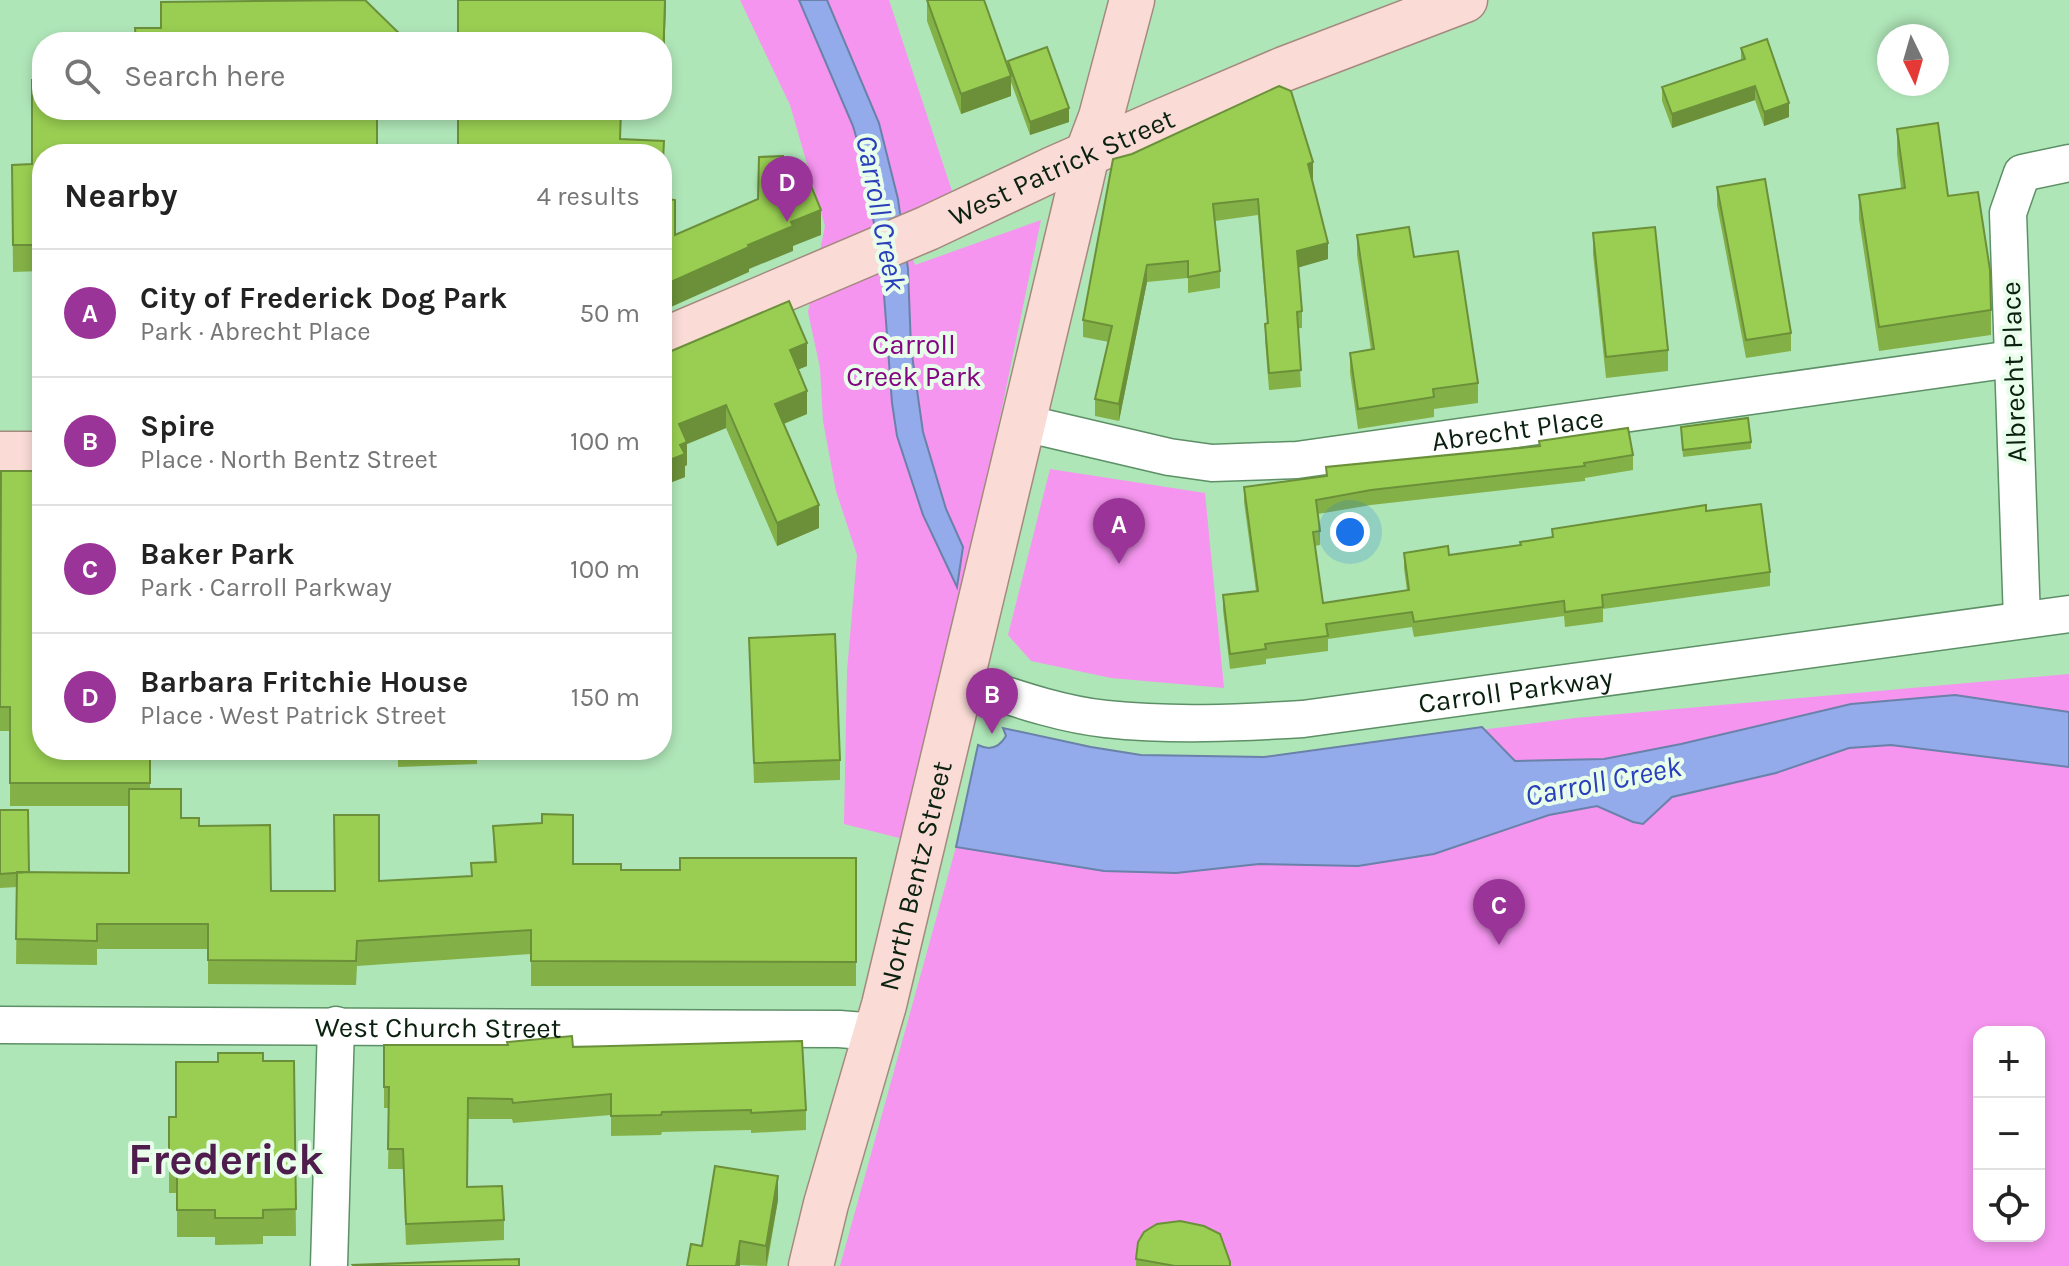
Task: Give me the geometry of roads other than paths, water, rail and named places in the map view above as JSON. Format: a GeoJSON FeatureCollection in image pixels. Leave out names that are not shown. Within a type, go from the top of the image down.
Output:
{"type":"FeatureCollection","features":[{"type":"Feature","properties":{"kind":"main road","name":"North Bentz Street"},"geometry":{"type":"LineString","coordinates":[[811,1266],[877,1032],[1087,154],[1101,117],[1132,0]]}},
{"type":"Feature","properties":{"kind":"main road","name":"West Patrick Street"},"geometry":{"type":"LineString","coordinates":[[672,337],[928,228],[1087,154],[1284,69],[1465,0]]}},
{"type":"Feature","properties":{"kind":"main road"},"geometry":{"type":"LineString","coordinates":[[0,454],[32,454]]}},
{"type":"Feature","properties":{"kind":"street","name":"Albrecht Place"},"geometry":{"type":"LineString","coordinates":[[2022,620],[2008,213],[2022,173],[2069,163]]}},
{"type":"Feature","properties":{"kind":"street","name":"Abrecht Place"},"geometry":{"type":"LineString","coordinates":[[1024,423],[1169,457],[1212,463],[1297,460],[2012,359]]}},
{"type":"Feature","properties":{"kind":"street","name":"Carroll Parkway"},"geometry":{"type":"LineString","coordinates":[[963,681],[1034,703],[1103,719],[1201,725],[1303,719],[2069,614]]}},
{"type":"Feature","properties":{"kind":"street","name":"West Church Street"},"geometry":{"type":"LineString","coordinates":[[0,1025],[839,1029],[877,1032]]}},
{"type":"Feature","properties":{"kind":"street"},"geometry":{"type":"LineString","coordinates":[[329,1266],[336,1025]]}},
{"type":"Feature","properties":{"kind":"water","name":"Carroll Creek"},"geometry":{"type":"Polygon","coordinates":[[[799,0],[827,0],[879,123],[898,199],[908,269],[911,348],[923,432],[946,509],[963,547],[957,587],[923,515],[897,436],[883,281],[865,167],[853,126],[799,0]]]}},
{"type":"Feature","properties":{"kind":"water","name":"Carroll Creek"},"geometry":{"type":"Polygon","coordinates":[[[1955,695],[2069,712],[2069,767],[1891,745],[1849,748],[1776,773],[1672,797],[1643,824],[1597,806],[1549,815],[1434,854],[1358,866],[1259,864],[1176,873],[1104,871],[956,847],[978,745],[986,748],[997,746],[1006,736],[1003,728],[1141,755],[1264,757],[1482,727],[1515,761],[1604,759],[1851,704],[1955,695]]]}},
{"type":"Feature","properties":{"kind":"place","name":"Barbara Fritchie House"},"geometry":{"type":"Point","coordinates":[787,222]}},
{"type":"Feature","properties":{"kind":"place","name":"City of Frederick Dog Park"},"geometry":{"type":"Point","coordinates":[1119,564]}},
{"type":"Feature","properties":{"kind":"place","name":"Spire"},"geometry":{"type":"Point","coordinates":[992,734]}},
{"type":"Feature","properties":{"kind":"place","name":"Baker Park"},"geometry":{"type":"Point","coordinates":[1499,945]}},
{"type":"Feature","properties":{"kind":"district","name":"Frederick"},"geometry":{"type":"Point","coordinates":[226,1159]}},
{"type":"Feature","properties":{"kind":"park label","name":"Carroll Creek Park"},"geometry":{"type":"Point","coordinates":[914,360]}}]}
